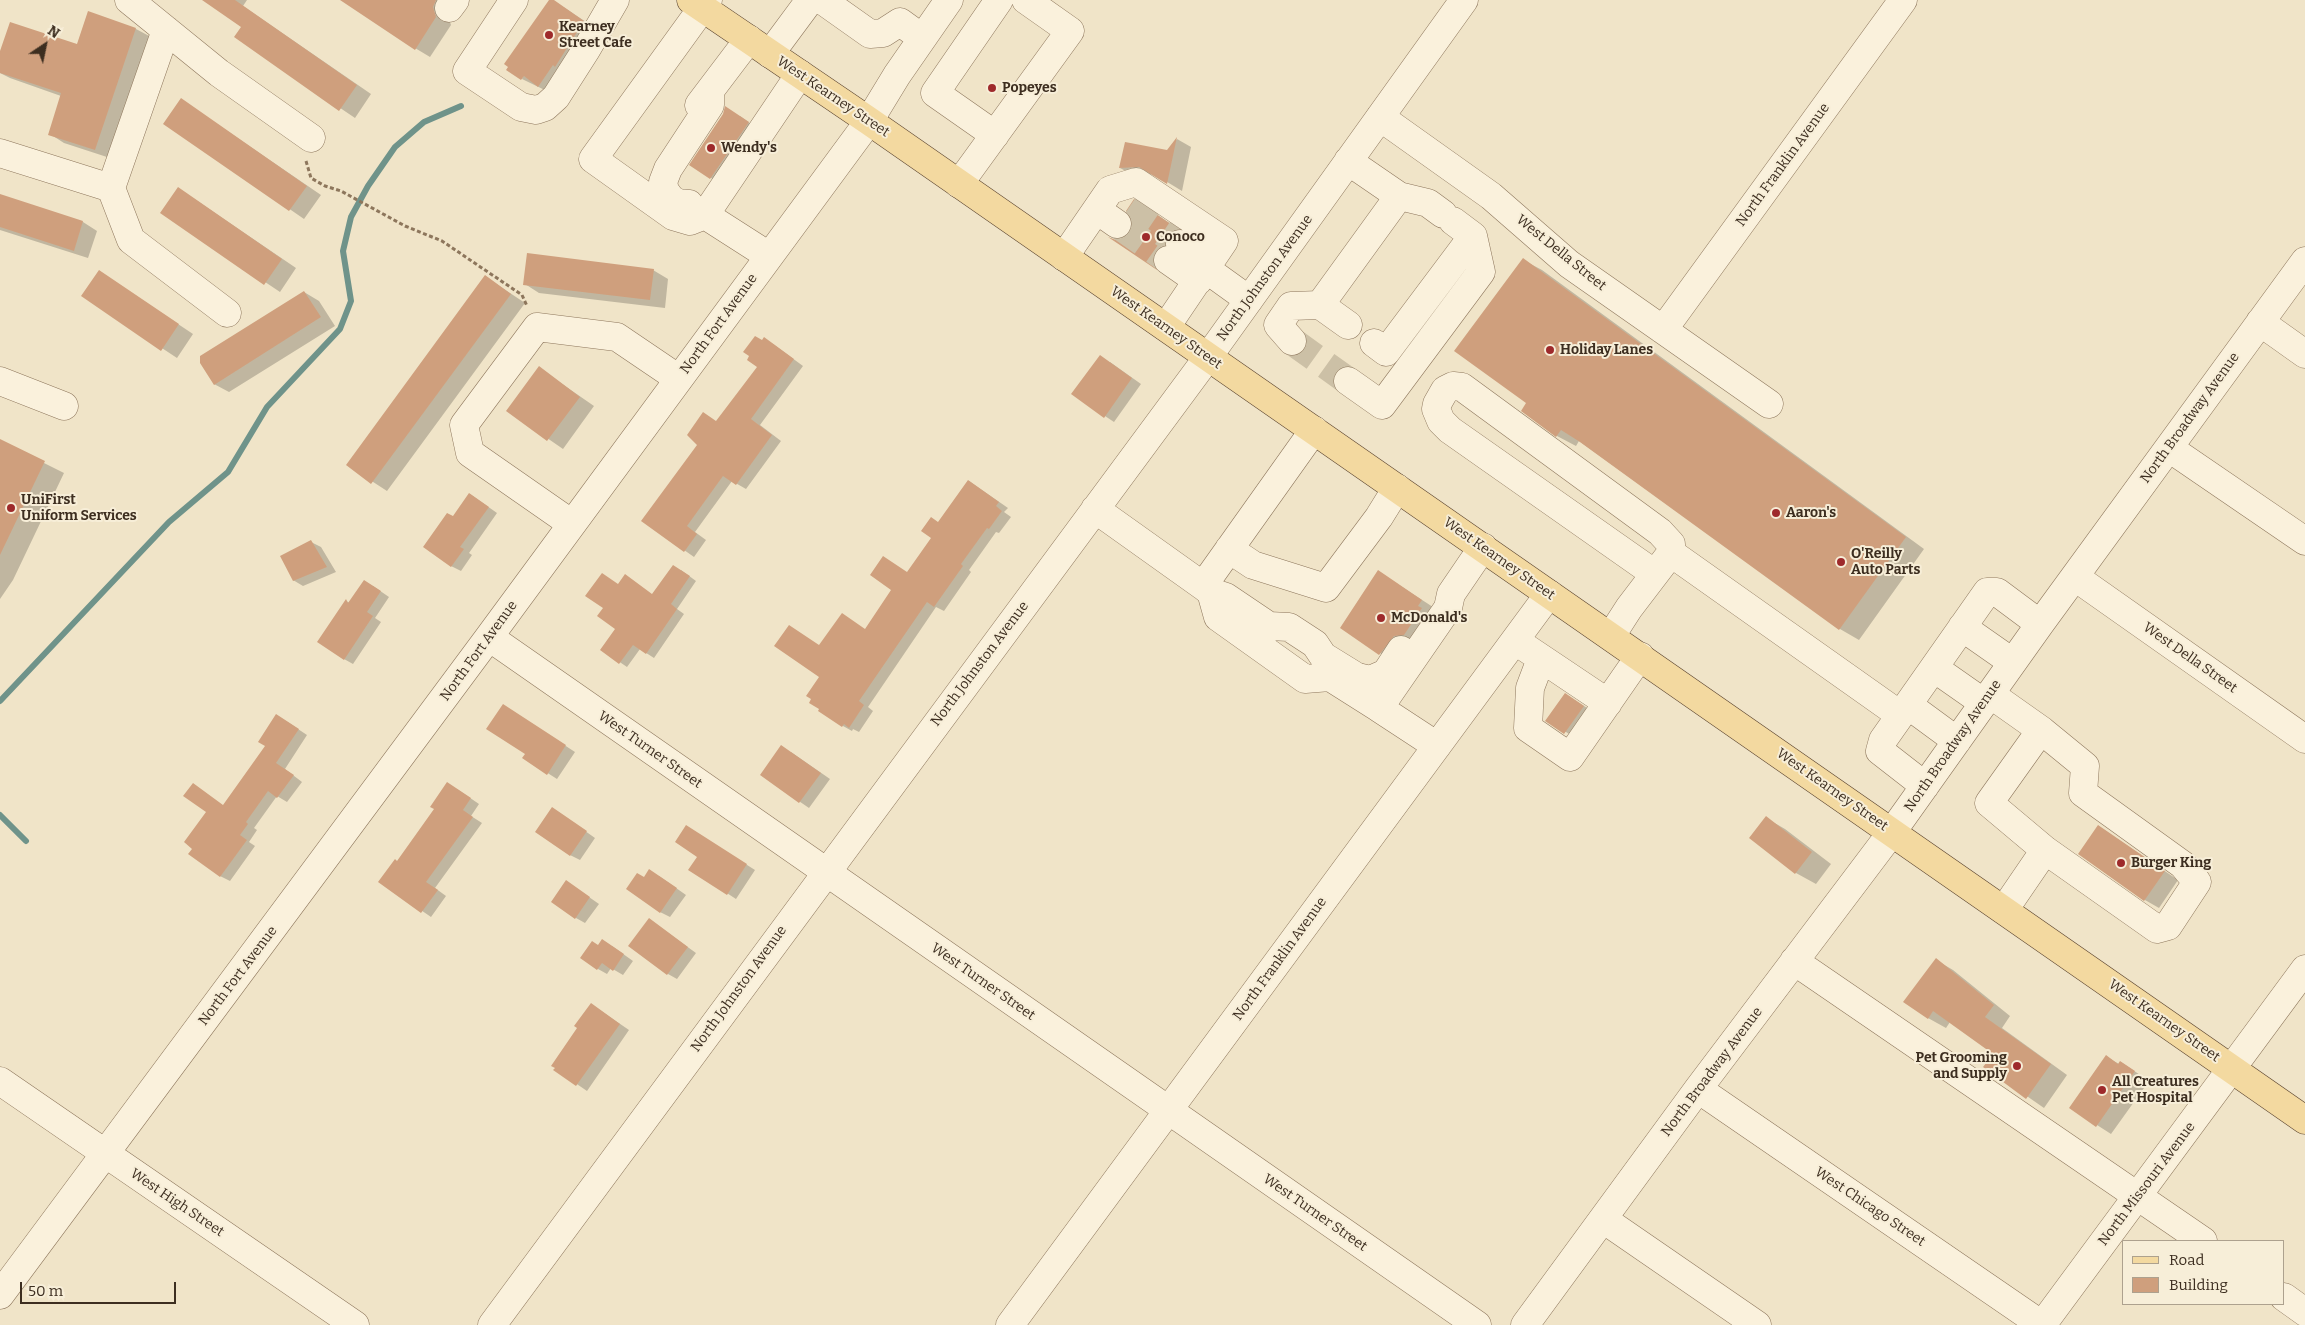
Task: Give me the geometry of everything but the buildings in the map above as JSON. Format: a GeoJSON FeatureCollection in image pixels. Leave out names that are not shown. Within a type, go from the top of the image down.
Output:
{"type":"FeatureCollection","features":[{"type":"Feature","properties":{"kind":"main road","name":"West Kearney Street"},"geometry":{"type":"LineString","coordinates":[[700,2],[760,47],[1640,656],[2305,1120]]}},
{"type":"Feature","properties":{"kind":"street"},"geometry":{"type":"LineString","coordinates":[[129,0],[219,73],[311,138]]}},
{"type":"Feature","properties":{"kind":"street"},"geometry":{"type":"LineString","coordinates":[[514,0],[467,71],[522,106],[536,110],[546,107],[556,97],[615,0]]}},
{"type":"Feature","properties":{"kind":"street","name":"North Fort Avenue"},"geometry":{"type":"LineString","coordinates":[[0,1295],[489,637],[869,121],[922,38],[949,0]]}},
{"type":"Feature","properties":{"kind":"street"},"geometry":{"type":"LineString","coordinates":[[959,184],[1070,32],[1026,0]]}},
{"type":"Feature","properties":{"kind":"street","name":"North Johnston Avenue"},"geometry":{"type":"LineString","coordinates":[[492,1325],[825,872],[1208,357],[1464,0]]}},
{"type":"Feature","properties":{"kind":"street","name":"North Franklin Avenue"},"geometry":{"type":"LineString","coordinates":[[1663,330],[1903,0]]}},
{"type":"Feature","properties":{"kind":"street"},"geometry":{"type":"LineString","coordinates":[[700,2],[594,159],[673,216],[690,221],[705,215],[800,74]]}},
{"type":"Feature","properties":{"kind":"street"},"geometry":{"type":"LineString","coordinates":[[639,190],[710,91],[760,47],[826,2],[870,34],[883,32],[900,22],[922,38]]}},
{"type":"Feature","properties":{"kind":"street"},"geometry":{"type":"LineString","coordinates":[[986,5],[935,93],[995,135]]}},
{"type":"Feature","properties":{"kind":"street"},"geometry":{"type":"LineString","coordinates":[[166,30],[112,188],[131,240],[227,313]]}},
{"type":"Feature","properties":{"kind":"street"},"geometry":{"type":"LineString","coordinates":[[710,91],[710,106],[668,169],[663,182],[665,191],[671,199],[688,204],[704,196],[740,148],[758,136]]}},
{"type":"Feature","properties":{"kind":"street","name":"West Della Street"},"geometry":{"type":"LineString","coordinates":[[1380,117],[1491,196],[1569,264],[1769,404]]}},
{"type":"Feature","properties":{"kind":"street"},"geometry":{"type":"LineString","coordinates":[[0,153],[112,188]]}},
{"type":"Feature","properties":{"kind":"street"},"geometry":{"type":"LineString","coordinates":[[1348,161],[1399,196],[1428,203],[1456,224],[1481,272],[1382,405],[1348,381]]}},
{"type":"Feature","properties":{"kind":"street"},"geometry":{"type":"LineString","coordinates":[[1064,257],[1112,209],[1110,190],[1136,182],[1224,242],[1166,327]]}},
{"type":"Feature","properties":{"kind":"street"},"geometry":{"type":"LineString","coordinates":[[1320,305],[1399,196]]}},
{"type":"Feature","properties":{"kind":"street"},"geometry":{"type":"LineString","coordinates":[[705,215],[769,256]]}},
{"type":"Feature","properties":{"kind":"street"},"geometry":{"type":"LineString","coordinates":[[1374,343],[1386,352],[1456,224]]}},
{"type":"Feature","properties":{"kind":"street"},"geometry":{"type":"LineString","coordinates":[[1174,252],[1249,300]]}},
{"type":"Feature","properties":{"kind":"street","name":"North Broadway Avenue"},"geometry":{"type":"LineString","coordinates":[[1524,1325],[1698,1089],[1892,832],[2012,662],[2076,577],[2305,261]]}},
{"type":"Feature","properties":{"kind":"street"},"geometry":{"type":"LineString","coordinates":[[1292,341],[1278,325],[1291,306],[1320,305],[1348,325]]}},
{"type":"Feature","properties":{"kind":"street"},"geometry":{"type":"LineString","coordinates":[[2260,322],[2305,354]]}},
{"type":"Feature","properties":{"kind":"street"},"geometry":{"type":"LineString","coordinates":[[572,524],[470,453],[464,425],[537,327],[617,337],[679,379]]}},
{"type":"Feature","properties":{"kind":"street"},"geometry":{"type":"LineString","coordinates":[[0,381],[64,406]]}},
{"type":"Feature","properties":{"kind":"street"},"geometry":{"type":"LineString","coordinates":[[1611,636],[1629,608],[1663,564],[1671,544],[1660,532],[1462,387],[1453,386],[1444,390],[1439,398],[1436,409],[1441,421],[1450,430],[1663,564],[1957,741]]}},
{"type":"Feature","properties":{"kind":"street"},"geometry":{"type":"LineString","coordinates":[[1207,589],[1229,549],[1314,430]]}},
{"type":"Feature","properties":{"kind":"street"},"geometry":{"type":"LineString","coordinates":[[2169,448],[2305,542]]}},
{"type":"Feature","properties":{"kind":"street"},"geometry":{"type":"LineString","coordinates":[[1229,549],[1253,565],[1326,588],[1397,488]]}},
{"type":"Feature","properties":{"kind":"street"},"geometry":{"type":"LineString","coordinates":[[1095,509],[1207,589],[1226,597],[1269,626],[1289,627],[1314,644],[1323,656],[1357,677],[1370,680],[1386,673],[1435,600],[1451,594]]}},
{"type":"Feature","properties":{"kind":"street"},"geometry":{"type":"LineString","coordinates":[[1379,708],[1448,608],[1451,594],[1483,548]]}},
{"type":"Feature","properties":{"kind":"street","name":"West Della Street"},"geometry":{"type":"LineString","coordinates":[[2076,577],[2305,739]]}},
{"type":"Feature","properties":{"kind":"street"},"geometry":{"type":"LineString","coordinates":[[1207,589],[1218,617],[1305,679],[1330,677],[1437,746]]}},
{"type":"Feature","properties":{"kind":"street"},"geometry":{"type":"LineString","coordinates":[[1925,786],[1880,751],[1882,740],[1962,626],[1987,592],[1996,592],[2040,624]]}},
{"type":"Feature","properties":{"kind":"street","name":"North Franklin Avenue"},"geometry":{"type":"LineString","coordinates":[[1010,1325],[1549,594]]}},
{"type":"Feature","properties":{"kind":"street"},"geometry":{"type":"LineString","coordinates":[[1962,626],[2012,662]]}},
{"type":"Feature","properties":{"kind":"street","name":"West Turner Street"},"geometry":{"type":"LineString","coordinates":[[489,637],[1477,1325]]}},
{"type":"Feature","properties":{"kind":"street"},"geometry":{"type":"LineString","coordinates":[[1515,640],[1606,707]]}},
{"type":"Feature","properties":{"kind":"street"},"geometry":{"type":"LineString","coordinates":[[1541,659],[1530,688],[1528,728],[1570,757],[1640,656]]}},
{"type":"Feature","properties":{"kind":"street"},"geometry":{"type":"LineString","coordinates":[[1934,668],[2041,730],[2084,766],[2083,793],[2183,865],[2197,882],[2168,926],[2157,929],[2045,850],[1989,803],[2041,730]]}},
{"type":"Feature","properties":{"kind":"street"},"geometry":{"type":"LineString","coordinates":[[2004,910],[2045,850]]}},
{"type":"Feature","properties":{"kind":"street"},"geometry":{"type":"LineString","coordinates":[[1794,961],[2202,1240]]}},
{"type":"Feature","properties":{"kind":"street","name":"North Missouri Avenue"},"geometry":{"type":"LineString","coordinates":[[2042,1325],[2233,1069],[2305,969]]}},
{"type":"Feature","properties":{"kind":"street","name":"West High Street"},"geometry":{"type":"LineString","coordinates":[[0,1081],[355,1325]]}},
{"type":"Feature","properties":{"kind":"street","name":"West Chicago Street"},"geometry":{"type":"LineString","coordinates":[[1698,1089],[2042,1325]]}},
{"type":"Feature","properties":{"kind":"street"},"geometry":{"type":"LineString","coordinates":[[1603,1219],[1757,1325]]}},
{"type":"Feature","properties":{"kind":"street"},"geometry":{"type":"LineString","coordinates":[[2285,1299],[2305,1312]]}},
{"type":"Feature","properties":{"kind":"path"},"geometry":{"type":"LineString","coordinates":[[311,138],[303,150],[311,178],[325,186],[341,191],[376,212],[442,241],[522,295],[537,327]]}},
{"type":"Feature","properties":{"kind":"waterway"},"geometry":{"type":"LineString","coordinates":[[0,701],[169,522],[228,472],[267,407],[340,329],[351,301],[343,251],[351,217],[368,186],[395,147],[424,122],[461,106]]}},
{"type":"Feature","properties":{"kind":"waterway"},"geometry":{"type":"LineString","coordinates":[[0,815],[26,841]]}},
{"type":"Feature","properties":{"kind":"tunnel"},"geometry":{"type":"LineString","coordinates":[[1128,209],[1180,244]]}},
{"type":"Feature","properties":{"kind":"tunnel"},"geometry":{"type":"LineString","coordinates":[[1120,226],[1168,260]]}},
{"type":"Feature","properties":{"kind":"tunnel"},"geometry":{"type":"LineString","coordinates":[[1292,341],[1348,381]]}},
{"type":"Feature","properties":{"kind":"place","name":"Kearney Street Cafe"},"geometry":{"type":"Point","coordinates":[549,35]}},
{"type":"Feature","properties":{"kind":"place","name":"Popeyes"},"geometry":{"type":"Point","coordinates":[992,88]}},
{"type":"Feature","properties":{"kind":"place","name":"Wendy's"},"geometry":{"type":"Point","coordinates":[711,148]}},
{"type":"Feature","properties":{"kind":"place","name":"Conoco"},"geometry":{"type":"Point","coordinates":[1146,237]}},
{"type":"Feature","properties":{"kind":"place","name":"Holiday Lanes"},"geometry":{"type":"Point","coordinates":[1550,350]}},
{"type":"Feature","properties":{"kind":"place","name":"UniFirst Uniform Services"},"geometry":{"type":"Point","coordinates":[11,508]}},
{"type":"Feature","properties":{"kind":"place","name":"Aaron's"},"geometry":{"type":"Point","coordinates":[1776,513]}},
{"type":"Feature","properties":{"kind":"place","name":"O'Reilly Auto Parts"},"geometry":{"type":"Point","coordinates":[1841,562]}},
{"type":"Feature","properties":{"kind":"place","name":"McDonald's"},"geometry":{"type":"Point","coordinates":[1381,618]}},
{"type":"Feature","properties":{"kind":"place","name":"Burger King"},"geometry":{"type":"Point","coordinates":[2121,863]}},
{"type":"Feature","properties":{"kind":"place","name":"Pet Grooming and Supply"},"geometry":{"type":"Point","coordinates":[2017,1066]}},
{"type":"Feature","properties":{"kind":"place","name":"All Creatures Pet Hospital"},"geometry":{"type":"Point","coordinates":[2102,1090]}}]}
